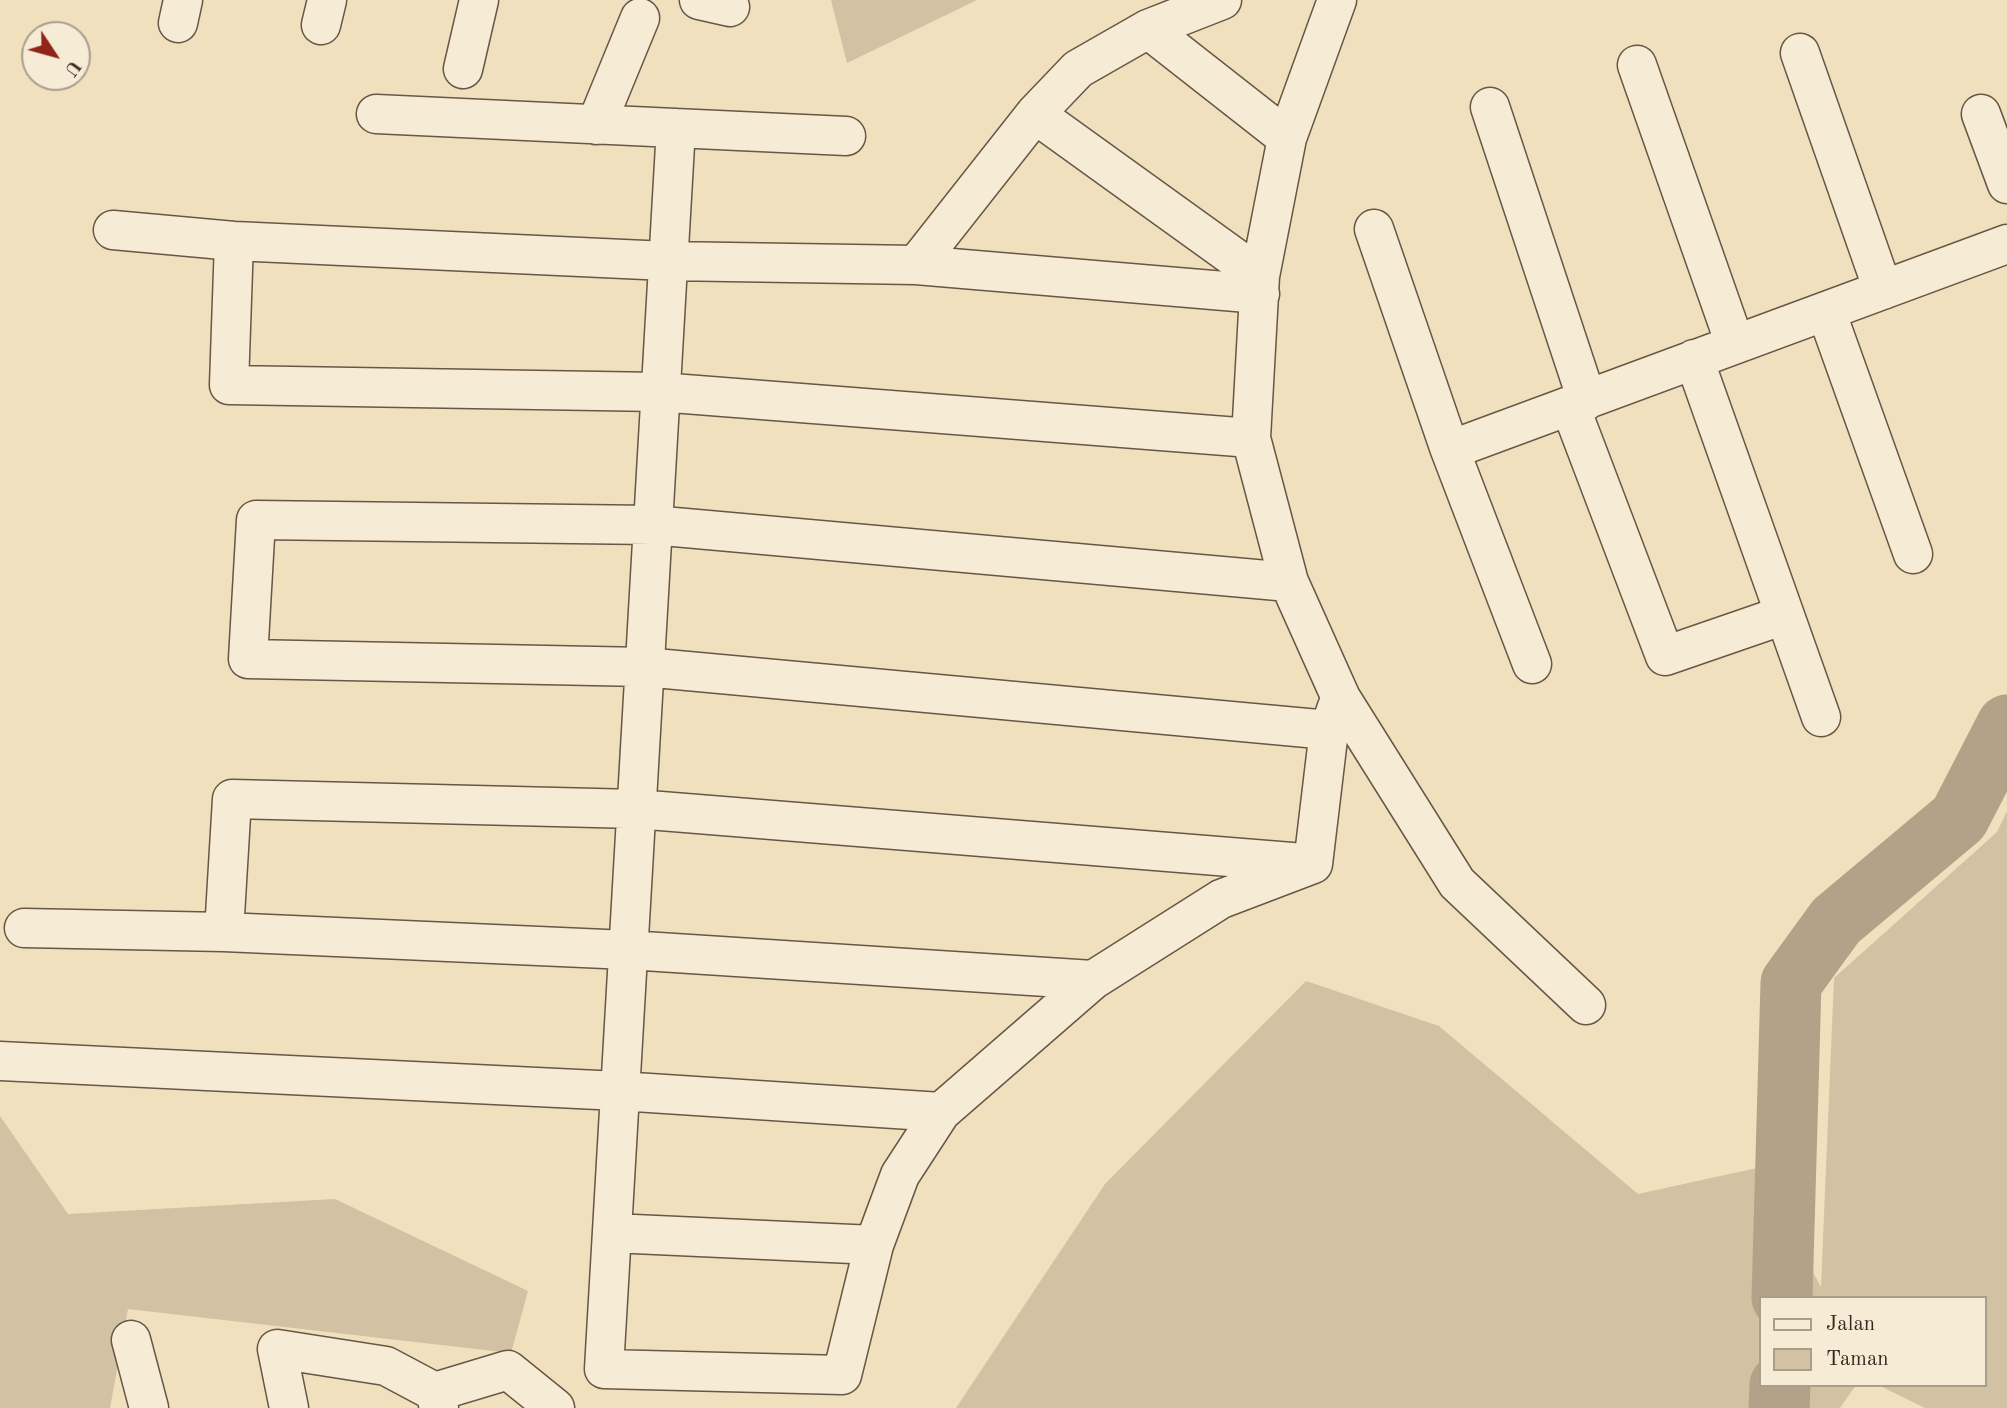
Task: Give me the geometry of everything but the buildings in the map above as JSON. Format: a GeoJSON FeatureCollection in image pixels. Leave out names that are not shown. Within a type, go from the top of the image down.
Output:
{"type":"FeatureCollection","features":[{"type":"Feature","properties":{"kind":"street"},"geometry":{"type":"LineString","coordinates":[[463,69],[479,0]]}},
{"type":"Feature","properties":{"kind":"street"},"geometry":{"type":"LineString","coordinates":[[916,265],[1035,114],[1078,69],[1148,29],[1222,0]]}},
{"type":"Feature","properties":{"kind":"street"},"geometry":{"type":"LineString","coordinates":[[1337,0],[1287,138],[1260,285],[1251,438],[1289,582],[1335,714],[1457,883],[1586,1006]]}},
{"type":"Feature","properties":{"kind":"street"},"geometry":{"type":"LineString","coordinates":[[596,125],[640,18]]}},
{"type":"Feature","properties":{"kind":"street"},"geometry":{"type":"LineString","coordinates":[[1148,29],[1287,138]]}},
{"type":"Feature","properties":{"kind":"street"},"geometry":{"type":"LineString","coordinates":[[1800,53],[1883,290]]}},
{"type":"Feature","properties":{"kind":"street"},"geometry":{"type":"LineString","coordinates":[[1637,65],[1735,344]]}},
{"type":"Feature","properties":{"kind":"street"},"geometry":{"type":"LineString","coordinates":[[1490,107],[1578,403],[1665,656],[1784,615]]}},
{"type":"Feature","properties":{"kind":"street"},"geometry":{"type":"LineString","coordinates":[[376,114],[846,136]]}},
{"type":"Feature","properties":{"kind":"street"},"geometry":{"type":"LineString","coordinates":[[1035,114],[1260,285]]}},
{"type":"Feature","properties":{"kind":"street"},"geometry":{"type":"LineString","coordinates":[[1981,114],[2007,184]]}},
{"type":"Feature","properties":{"kind":"street"},"geometry":{"type":"LineString","coordinates":[[676,128],[604,1369],[842,1375],[874,1245],[900,1175],[941,1112],[1093,980],[1221,900],[1313,864]]}},
{"type":"Feature","properties":{"kind":"street"},"geometry":{"type":"LineString","coordinates":[[1374,229],[1450,450],[1532,664]]}},
{"type":"Feature","properties":{"kind":"street"},"geometry":{"type":"LineString","coordinates":[[113,230],[234,241],[667,261],[916,265],[1260,285]]}},
{"type":"Feature","properties":{"kind":"street"},"geometry":{"type":"LineString","coordinates":[[234,241],[229,385],[659,392],[1251,438]]}},
{"type":"Feature","properties":{"kind":"street"},"geometry":{"type":"LineString","coordinates":[[1450,450],[2007,244]]}},
{"type":"Feature","properties":{"kind":"street"},"geometry":{"type":"LineString","coordinates":[[1826,311],[1913,554]]}},
{"type":"Feature","properties":{"kind":"street"},"geometry":{"type":"LineString","coordinates":[[1694,359],[1821,717]]}},
{"type":"Feature","properties":{"kind":"street"},"geometry":{"type":"LineString","coordinates":[[1289,582],[652,525],[256,520],[247,659],[644,667],[1335,714]]}},
{"type":"Feature","properties":{"kind":"street"},"geometry":{"type":"LineString","coordinates":[[1313,864],[1335,714]]}},
{"type":"Feature","properties":{"kind":"street"},"geometry":{"type":"LineString","coordinates":[[224,932],[232,799],[636,809],[1313,864]]}},
{"type":"Feature","properties":{"kind":"street"},"geometry":{"type":"LineString","coordinates":[[24,928],[224,932],[628,950],[1093,980]]}},
{"type":"Feature","properties":{"kind":"street"},"geometry":{"type":"LineString","coordinates":[[0,1060],[619,1091],[941,1112]]}},
{"type":"Feature","properties":{"kind":"street"},"geometry":{"type":"LineString","coordinates":[[612,1233],[874,1245]]}},
{"type":"Feature","properties":{"kind":"street"},"geometry":{"type":"LineString","coordinates":[[131,1340],[149,1408]]}},
{"type":"Feature","properties":{"kind":"street"},"geometry":{"type":"LineString","coordinates":[[289,1408],[277,1349],[386,1366],[437,1400],[508,1370],[555,1408]]}},
{"type":"Feature","properties":{"kind":"green space"},"geometry":{"type":"Polygon","coordinates":[[[831,0],[977,0],[847,63],[831,0]]]}},
{"type":"Feature","properties":{"kind":"green space"},"geometry":{"type":"Polygon","coordinates":[[[2007,811],[2007,1408],[1925,1408],[1882,1387],[1986,1387],[1986,1296],[1758,1296],[1758,1387],[1855,1387],[1840,1408],[956,1408],[1105,1184],[1306,981],[1439,1026],[1638,1194],[1757,1168],[1821,1287],[1834,978],[1997,832],[2007,811]]]}},
{"type":"Feature","properties":{"kind":"green space"},"geometry":{"type":"Polygon","coordinates":[[[0,1116],[68,1214],[335,1199],[528,1291],[511,1353],[128,1309],[110,1408],[0,1408],[0,1116]]]}},
{"type":"Feature","properties":{"kind":"waterway"},"geometry":{"type":"LineString","coordinates":[[1782,1296],[1791,983],[1836,921],[1959,818],[2007,725]]}},
{"type":"Feature","properties":{"kind":"waterway"},"geometry":{"type":"LineString","coordinates":[[1779,1408],[1780,1387]]}}]}
